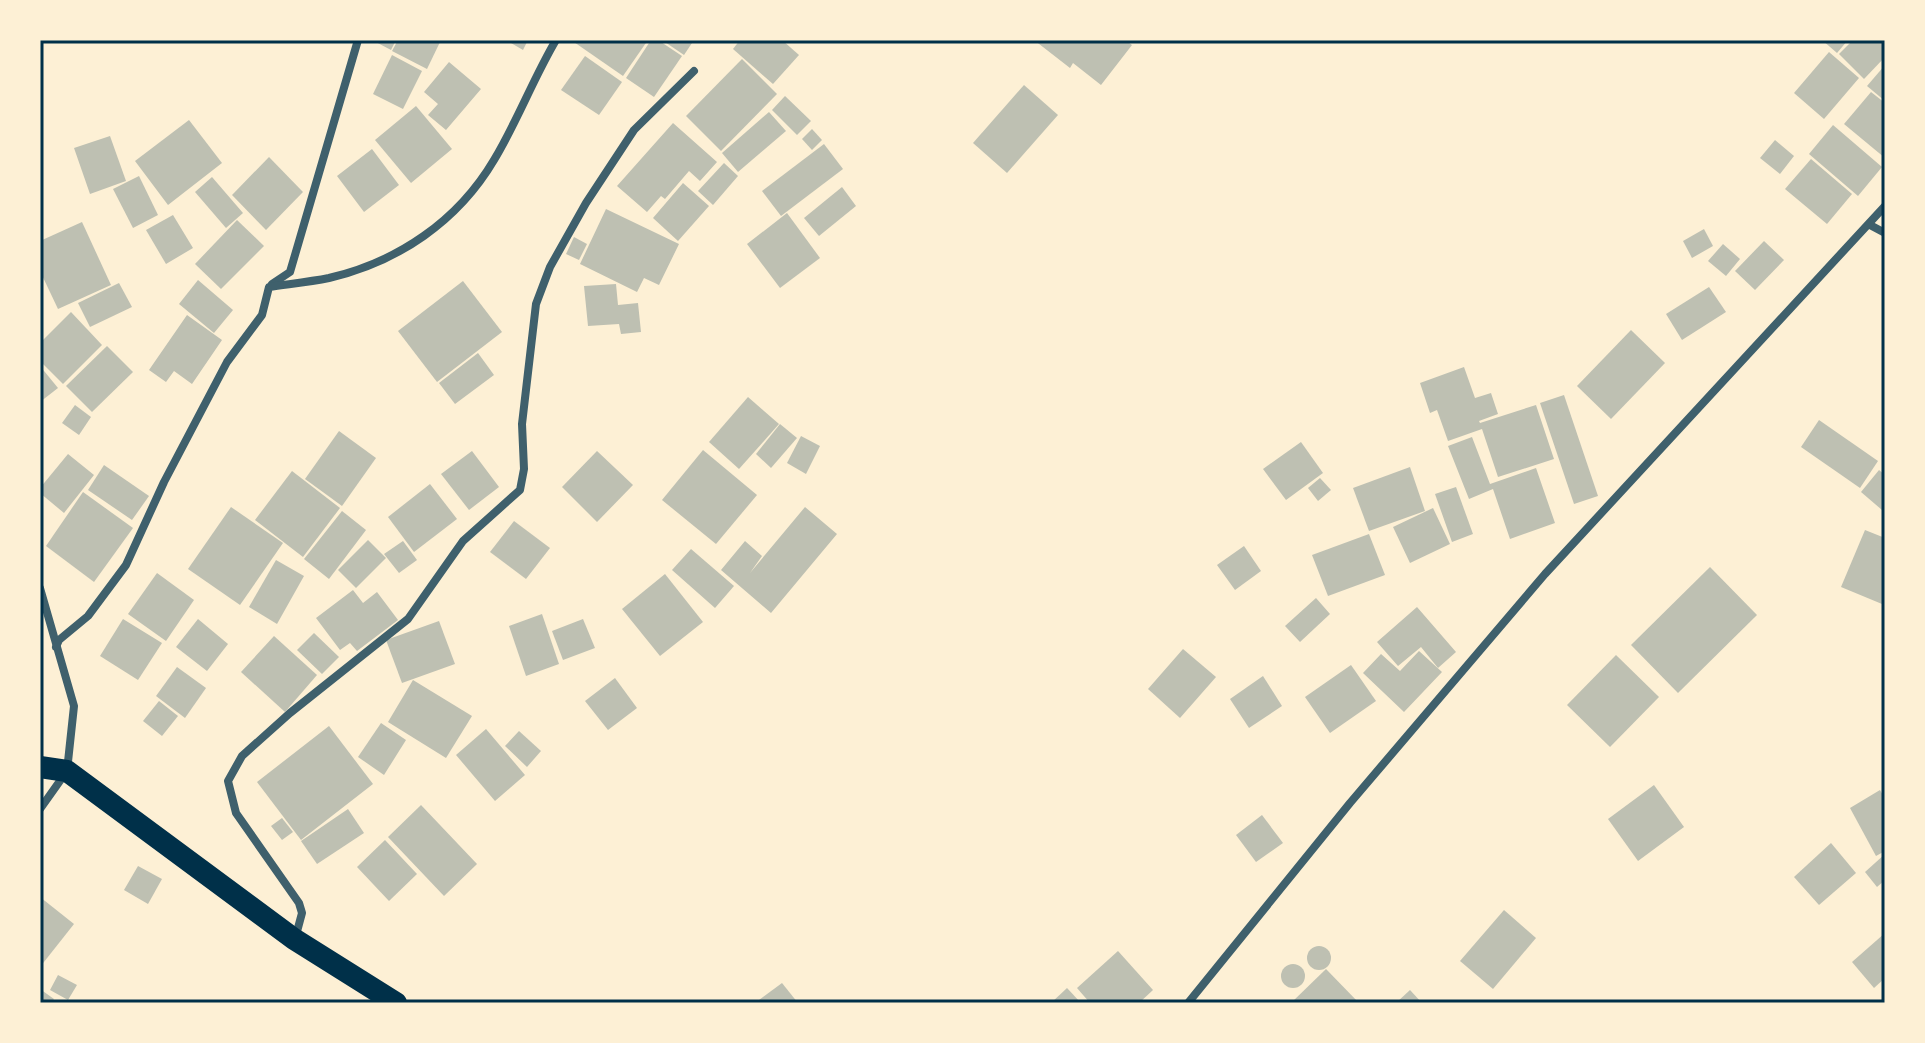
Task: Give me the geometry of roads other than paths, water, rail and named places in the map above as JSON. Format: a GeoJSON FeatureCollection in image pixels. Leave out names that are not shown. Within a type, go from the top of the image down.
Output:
{"type":"FeatureCollection","features":[{"type":"Feature","properties":{"kind":"highway"},"geometry":{"type":"LineString","coordinates":[[40,767],[67,771],[294,939],[396,1003]]}},
{"type":"Feature","properties":{"kind":"street"},"geometry":{"type":"LineString","coordinates":[[56,647],[59,640],[88,616],[126,565],[164,482],[227,362],[262,315],[269,287],[290,272],[358,40]]}},
{"type":"Feature","properties":{"kind":"street"},"geometry":{"type":"LineString","coordinates":[[269,287],[331,277],[392,254],[426,236],[458,209],[494,161],[556,40]]}},
{"type":"Feature","properties":{"kind":"street"},"geometry":{"type":"LineString","coordinates":[[294,939],[302,913],[299,903],[236,813],[228,781],[242,756],[280,721],[408,619],[463,541],[520,490],[524,469],[522,424],[536,304],[550,267],[586,203],[634,130],[694,71]]}},
{"type":"Feature","properties":{"kind":"street"},"geometry":{"type":"LineString","coordinates":[[1188,1003],[1350,803],[1545,574],[1885,206]]}},
{"type":"Feature","properties":{"kind":"street"},"geometry":{"type":"LineString","coordinates":[[1870,225],[1885,233]]}},
{"type":"Feature","properties":{"kind":"street"},"geometry":{"type":"LineString","coordinates":[[40,588],[74,706],[67,771],[40,809]]}}]}
